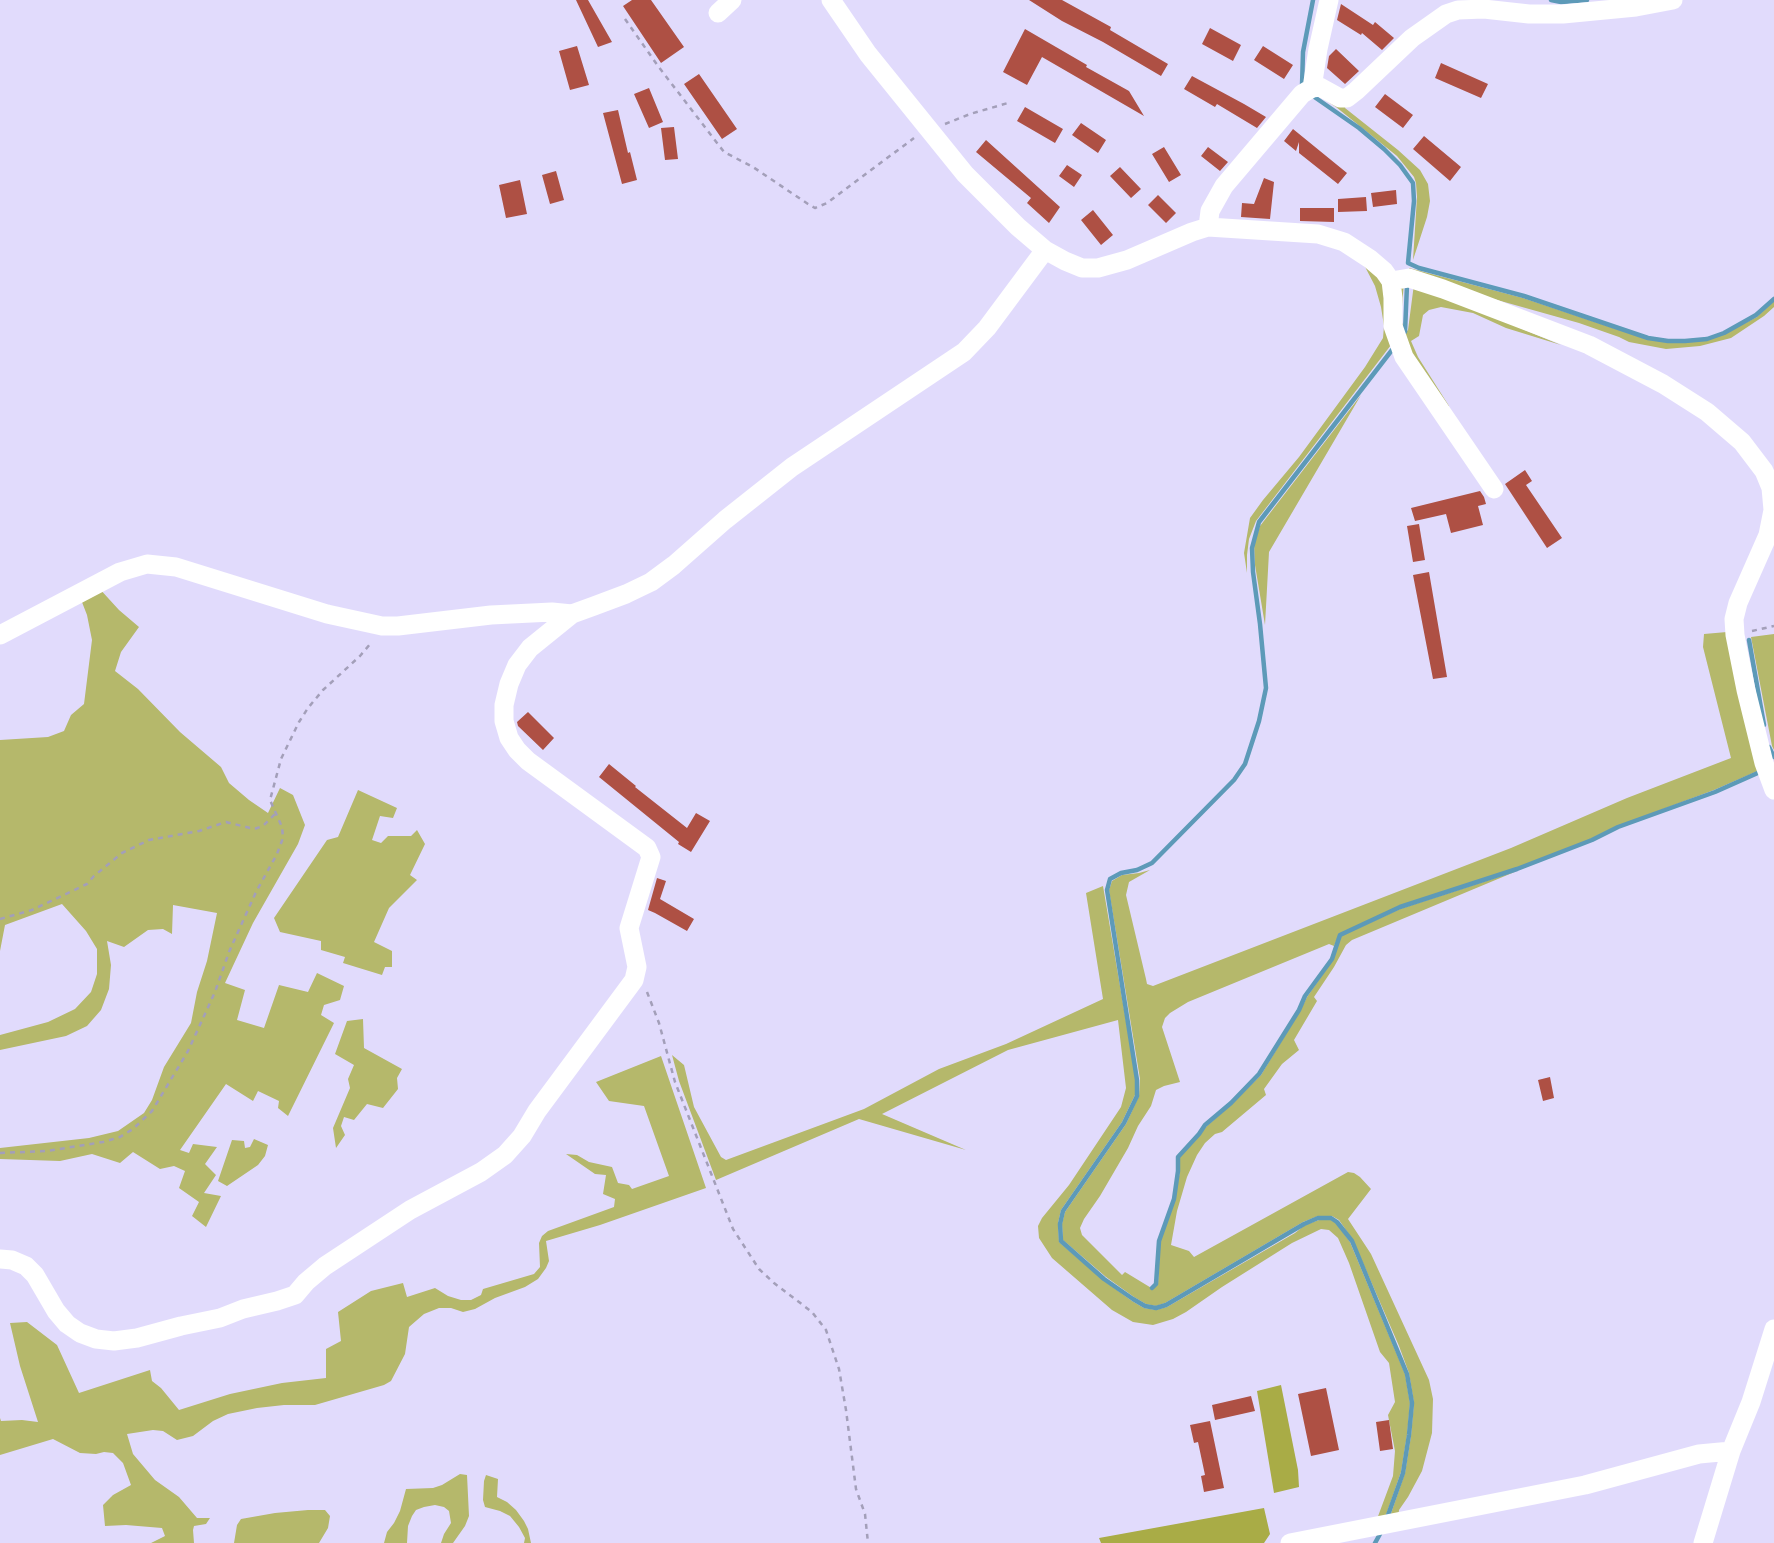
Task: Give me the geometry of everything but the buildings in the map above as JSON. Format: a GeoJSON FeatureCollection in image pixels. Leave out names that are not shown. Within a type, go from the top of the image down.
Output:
{"type":"FeatureCollection","features":[{"type":"Feature","properties":{"kind":"street"},"geometry":{"type":"LineString","coordinates":[[831,0],[868,54],[965,174],[1045,250],[1082,268],[1098,268],[1127,260],[1208,227],[1318,234],[1345,242],[1370,259],[1391,281],[1393,326],[1404,357],[1494,489]]}},
{"type":"Feature","properties":{"kind":"street"},"geometry":{"type":"LineString","coordinates":[[1312,88],[1329,0]]}},
{"type":"Feature","properties":{"kind":"street"},"geometry":{"type":"LineString","coordinates":[[1208,227],[1210,211],[1224,186],[1302,94],[1312,88],[1320,88],[1340,98],[1347,98],[1412,38],[1446,14],[1458,10],[1484,9],[1529,14],[1563,14],[1636,7],[1673,0]]}},
{"type":"Feature","properties":{"kind":"street"},"geometry":{"type":"LineString","coordinates":[[0,1259],[12,1260],[26,1266],[36,1275],[56,1311],[66,1324],[80,1333],[96,1339],[114,1341],[137,1338],[220,1318],[295,1295],[325,1266],[410,1210],[481,1172],[505,1155],[522,1136],[551,1091],[634,980],[637,967],[629,928],[651,857],[647,848],[528,761],[517,750],[509,738],[504,721],[504,705],[517,665],[530,648],[572,614],[651,582],[792,467],[964,352],[994,320],[1045,250]]}},
{"type":"Feature","properties":{"kind":"street"},"geometry":{"type":"LineString","coordinates":[[1391,281],[1409,278],[1590,345],[1683,395],[1742,442],[1764,471],[1771,488],[1773,510],[1768,535],[1738,603],[1734,620],[1746,690],[1764,763],[1774,790]]}},
{"type":"Feature","properties":{"kind":"street"},"geometry":{"type":"LineString","coordinates":[[0,635],[120,572],[147,564],[176,567],[327,614],[382,626],[491,615],[552,612],[572,614]]}},
{"type":"Feature","properties":{"kind":"street"},"geometry":{"type":"LineString","coordinates":[[1703,1543],[1731,1451],[1751,1402],[1774,1329]]}},
{"type":"Feature","properties":{"kind":"street"},"geometry":{"type":"LineString","coordinates":[[1290,1543],[1585,1485],[1699,1454],[1731,1451]]}},
{"type":"Feature","properties":{"kind":"path"},"geometry":{"type":"LineString","coordinates":[[625,19],[723,152],[753,167],[815,208],[827,203],[910,140],[970,114],[1008,103]]}},
{"type":"Feature","properties":{"kind":"path"},"geometry":{"type":"LineString","coordinates":[[0,1153],[103,1142],[133,1129],[152,1111],[188,1051],[215,992],[229,952],[283,838],[282,827],[270,800],[281,759],[299,722],[323,690],[360,656],[382,626]]}},
{"type":"Feature","properties":{"kind":"path"},"geometry":{"type":"LineString","coordinates":[[1735,635],[1774,626]]}},
{"type":"Feature","properties":{"kind":"path"},"geometry":{"type":"LineString","coordinates":[[0,919],[32,910],[87,884],[122,853],[149,840],[199,831],[226,822],[254,830],[263,826],[276,813]]}},
{"type":"Feature","properties":{"kind":"path"},"geometry":{"type":"LineString","coordinates":[[647,992],[659,1023],[675,1082],[733,1229],[759,1269],[812,1312],[826,1330],[839,1370],[856,1489],[865,1514],[868,1543]]}},
{"type":"Feature","properties":{"kind":"green space"},"geometry":{"type":"Polygon","coordinates":[[[1315,93],[1347,101],[1345,108],[1420,170],[1428,184],[1430,201],[1413,260],[1417,197],[1414,177],[1397,156],[1315,93]]]}},
{"type":"Feature","properties":{"kind":"green space"},"geometry":{"type":"Polygon","coordinates":[[[1361,259],[1381,279],[1391,345],[1256,521],[1249,539],[1247,573],[1244,553],[1250,518],[1299,457],[1383,338],[1381,307],[1375,286],[1361,259]]]}},
{"type":"Feature","properties":{"kind":"green space"},"geometry":{"type":"Polygon","coordinates":[[[1409,268],[1523,298],[1646,339],[1667,342],[1694,342],[1724,334],[1757,317],[1774,301],[1774,307],[1731,338],[1700,346],[1666,349],[1629,342],[1579,323],[1490,298],[1410,271],[1409,268]]]}},
{"type":"Feature","properties":{"kind":"green space"},"geometry":{"type":"Polygon","coordinates":[[[1404,282],[1401,319],[1405,333],[1408,330],[1414,284],[1561,345],[1506,328],[1473,313],[1441,307],[1429,310],[1423,315],[1419,336],[1411,341],[1449,406],[1444,408],[1401,339],[1398,284],[1404,282]]]}},
{"type":"Feature","properties":{"kind":"green space"},"geometry":{"type":"Polygon","coordinates":[[[1361,395],[1269,552],[1265,625],[1255,565],[1254,544],[1260,526],[1361,395]]]}},
{"type":"Feature","properties":{"kind":"green space"},"geometry":{"type":"Polygon","coordinates":[[[98,587],[139,627],[121,652],[115,671],[221,767],[229,783],[249,800],[268,813],[280,788],[293,795],[305,825],[298,844],[253,923],[225,983],[245,990],[237,1020],[264,1028],[279,985],[308,992],[317,973],[344,986],[340,1000],[324,1005],[321,1015],[334,1023],[288,1116],[278,1108],[279,1101],[258,1091],[253,1101],[226,1084],[180,1150],[189,1153],[193,1144],[217,1147],[205,1164],[216,1175],[204,1193],[221,1196],[206,1227],[192,1216],[199,1202],[179,1188],[185,1171],[174,1166],[160,1169],[133,1152],[120,1163],[92,1154],[60,1161],[0,1159],[0,1148],[89,1138],[118,1131],[144,1113],[152,1100],[164,1067],[191,1023],[217,913],[173,905],[172,934],[163,929],[148,930],[124,947],[107,941],[111,965],[109,989],[101,1010],[87,1026],[66,1036],[0,1050],[0,1035],[48,1022],[75,1009],[91,992],[97,974],[97,949],[86,931],[62,904],[5,925],[0,951],[0,740],[48,737],[64,731],[71,715],[84,704],[92,640],[80,597],[98,587]]]}},
{"type":"Feature","properties":{"kind":"green space"},"geometry":{"type":"Polygon","coordinates":[[[1727,632],[1760,770],[1516,868],[1399,906],[1339,934],[1334,946],[1329,944],[1188,1002],[1170,1013],[1162,1027],[1180,1082],[1156,1090],[1151,1106],[1128,1148],[1080,1228],[1082,1235],[1122,1275],[1125,1272],[1153,1289],[1158,1284],[1160,1242],[1175,1199],[1180,1157],[1207,1126],[1261,1075],[1307,997],[1333,960],[1341,936],[1400,909],[1517,871],[1352,940],[1346,945],[1314,997],[1317,1001],[1294,1040],[1299,1050],[1282,1064],[1264,1089],[1266,1095],[1205,1143],[1187,1177],[1177,1211],[1171,1245],[1189,1251],[1194,1257],[1348,1172],[1360,1177],[1371,1189],[1348,1219],[1371,1254],[1429,1380],[1433,1399],[1432,1433],[1422,1471],[1399,1510],[1398,1520],[1388,1522],[1405,1473],[1414,1403],[1409,1373],[1399,1346],[1353,1240],[1339,1220],[1332,1216],[1318,1216],[1303,1222],[1156,1306],[1134,1297],[1063,1240],[1062,1224],[1065,1212],[1126,1124],[1139,1096],[1140,1079],[1109,890],[1112,881],[1122,875],[1150,870],[1129,882],[1126,895],[1147,984],[1153,986],[1511,848],[1627,798],[1731,758],[1703,647],[1704,634],[1727,632]]]}},
{"type":"Feature","properties":{"kind":"green space"},"geometry":{"type":"Polygon","coordinates":[[[1774,634],[1774,750],[1751,637],[1774,634]]]}},
{"type":"Feature","properties":{"kind":"green space"},"geometry":{"type":"Polygon","coordinates":[[[358,790],[397,808],[393,818],[380,816],[372,840],[381,843],[388,836],[411,836],[417,830],[425,844],[410,875],[417,880],[389,908],[374,942],[392,951],[392,967],[385,967],[382,975],[343,963],[345,957],[321,950],[321,941],[280,932],[274,918],[327,840],[338,837],[358,790]]]}},
{"type":"Feature","properties":{"kind":"green space"},"geometry":{"type":"Polygon","coordinates":[[[1103,886],[1136,1080],[1135,1095],[1122,1122],[1061,1210],[1058,1223],[1059,1242],[1132,1301],[1144,1308],[1156,1310],[1167,1307],[1305,1225],[1319,1220],[1336,1223],[1350,1242],[1405,1374],[1410,1403],[1401,1472],[1385,1518],[1377,1519],[1393,1476],[1395,1451],[1388,1415],[1395,1402],[1389,1363],[1380,1352],[1338,1238],[1329,1230],[1321,1229],[1292,1243],[1186,1312],[1153,1325],[1133,1322],[1112,1310],[1052,1258],[1039,1238],[1038,1226],[1042,1218],[1069,1185],[1121,1107],[1126,1088],[1118,1020],[1008,1050],[882,1114],[966,1150],[859,1119],[716,1180],[672,1055],[684,1065],[694,1107],[721,1157],[726,1160],[864,1109],[939,1069],[1006,1044],[1103,999],[1086,893],[1103,886]]]}},
{"type":"Feature","properties":{"kind":"green space"},"geometry":{"type":"Polygon","coordinates":[[[363,1019],[364,1048],[402,1069],[397,1078],[398,1089],[383,1108],[367,1104],[354,1120],[344,1117],[341,1126],[345,1135],[336,1148],[333,1128],[350,1088],[348,1079],[354,1065],[335,1054],[347,1021],[363,1019]]]}},
{"type":"Feature","properties":{"kind":"green space"},"geometry":{"type":"Polygon","coordinates":[[[661,1056],[706,1188],[546,1241],[549,1261],[546,1268],[538,1279],[525,1287],[475,1309],[463,1312],[439,1308],[424,1314],[409,1327],[405,1354],[391,1381],[384,1385],[315,1405],[284,1405],[228,1414],[193,1436],[177,1440],[163,1431],[127,1434],[133,1454],[155,1480],[179,1497],[197,1518],[210,1518],[206,1524],[194,1526],[194,1543],[151,1543],[165,1536],[162,1528],[105,1526],[103,1505],[113,1495],[131,1485],[123,1463],[113,1453],[80,1453],[53,1439],[0,1455],[0,1418],[1,1421],[38,1422],[10,1323],[27,1322],[57,1345],[79,1393],[150,1370],[152,1381],[179,1410],[230,1394],[282,1383],[326,1378],[326,1349],[341,1341],[338,1312],[371,1291],[403,1283],[407,1297],[435,1288],[448,1296],[471,1300],[481,1295],[483,1289],[534,1274],[540,1267],[539,1243],[542,1236],[548,1231],[614,1207],[615,1199],[603,1194],[606,1175],[595,1174],[566,1154],[612,1167],[618,1183],[629,1185],[632,1189],[669,1176],[644,1106],[609,1101],[596,1082],[661,1056]]]}},
{"type":"Feature","properties":{"kind":"green space"},"geometry":{"type":"Polygon","coordinates":[[[254,1139],[268,1145],[265,1156],[258,1165],[227,1186],[218,1181],[232,1140],[244,1141],[245,1148],[250,1147],[254,1139]]]}},
{"type":"Feature","properties":{"kind":"green space"},"geometry":{"type":"Polygon","coordinates":[[[460,1474],[467,1475],[469,1516],[453,1543],[441,1543],[451,1523],[449,1511],[435,1505],[416,1510],[408,1526],[407,1543],[384,1543],[387,1532],[400,1511],[406,1489],[433,1488],[460,1474]]]}},
{"type":"Feature","properties":{"kind":"green space"},"geometry":{"type":"Polygon","coordinates":[[[486,1475],[498,1479],[497,1497],[516,1510],[528,1529],[531,1543],[524,1543],[525,1538],[510,1516],[485,1507],[483,1500],[486,1475]]]}},
{"type":"Feature","properties":{"kind":"green space"},"geometry":{"type":"Polygon","coordinates":[[[325,1510],[330,1516],[328,1528],[319,1543],[234,1543],[237,1525],[241,1519],[325,1510]]]}},
{"type":"Feature","properties":{"kind":"shaded area"},"geometry":{"type":"Polygon","coordinates":[[[1281,1385],[1299,1487],[1274,1493],[1257,1391],[1281,1385]]]}},
{"type":"Feature","properties":{"kind":"shaded area"},"geometry":{"type":"Polygon","coordinates":[[[1264,1508],[1270,1534],[1264,1543],[1101,1543],[1099,1538],[1264,1508]]]}},
{"type":"Feature","properties":{"kind":"waterway"},"geometry":{"type":"LineString","coordinates":[[1302,86],[1303,52],[1313,0]]}},
{"type":"Feature","properties":{"kind":"waterway"},"geometry":{"type":"LineString","coordinates":[[1551,0],[1587,0]]}},
{"type":"Feature","properties":{"kind":"waterway"},"geometry":{"type":"LineString","coordinates":[[1313,96],[1384,149],[1413,183],[1414,201],[1408,263],[1419,268],[1524,296],[1648,338],[1668,341],[1707,339],[1724,333],[1756,315],[1774,299]]}},
{"type":"Feature","properties":{"kind":"waterway"},"geometry":{"type":"LineString","coordinates":[[1405,332],[1407,285]]}},
{"type":"Feature","properties":{"kind":"waterway"},"geometry":{"type":"LineString","coordinates":[[1387,1518],[1403,1473],[1412,1403],[1407,1374],[1352,1241],[1337,1222],[1331,1218],[1318,1218],[1304,1224],[1166,1305],[1156,1308],[1145,1306],[1104,1279],[1061,1241],[1060,1224],[1063,1211],[1124,1123],[1137,1096],[1137,1080],[1107,890],[1110,879],[1152,863],[1234,780],[1245,764],[1266,688],[1253,572],[1252,548],[1259,522],[1392,350]]}},
{"type":"Feature","properties":{"kind":"waterway"},"geometry":{"type":"LineString","coordinates":[[1749,640],[1764,725]]}},
{"type":"Feature","properties":{"kind":"waterway"},"geometry":{"type":"LineString","coordinates":[[1769,747],[1774,757]]}},
{"type":"Feature","properties":{"kind":"waterway"},"geometry":{"type":"LineString","coordinates":[[1152,1288],[1156,1284],[1159,1241],[1174,1199],[1178,1157],[1205,1125],[1259,1074],[1305,996],[1332,959],[1340,935],[1400,907],[1517,869],[1760,772]]}},
{"type":"Feature","properties":{"kind":"waterway"},"geometry":{"type":"LineString","coordinates":[[1375,1543],[1380,1534]]}}]}
